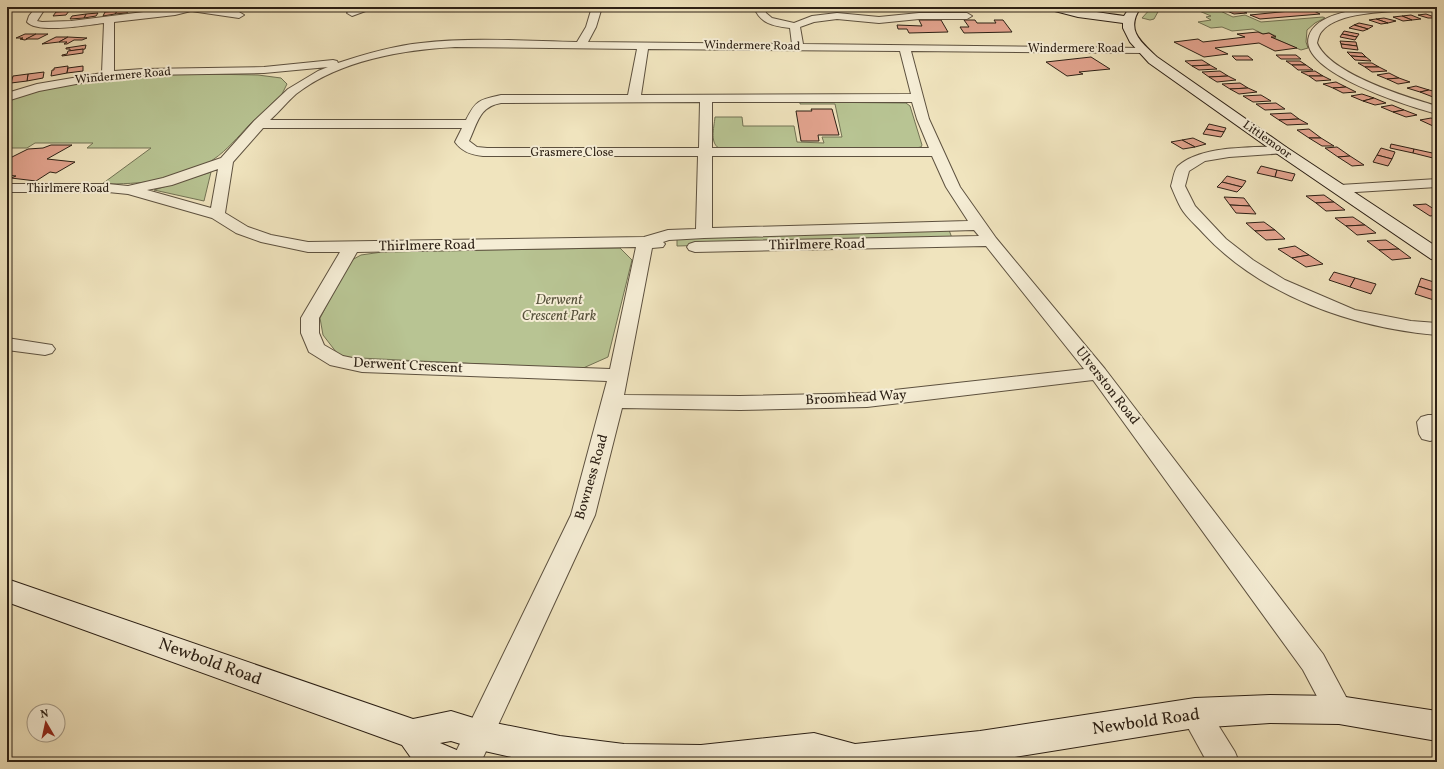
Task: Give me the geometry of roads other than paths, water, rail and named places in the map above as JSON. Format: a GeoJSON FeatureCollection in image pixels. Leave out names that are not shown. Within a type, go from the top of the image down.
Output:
{"type":"FeatureCollection","features":[{"type":"Feature","properties":{"kind":"main road"},"geometry":{"type":"LineString","coordinates":[[1051,7],[1078,14],[1128,20],[1130,13],[1136,7]]}},
{"type":"Feature","properties":{"kind":"main road","name":"Littlemoor"},"geometry":{"type":"LineString","coordinates":[[1128,20],[1131,36],[1142,50],[1166,70],[1280,150],[1437,255]]}},
{"type":"Feature","properties":{"kind":"main road","name":"Newbold Road"},"geometry":{"type":"LineString","coordinates":[[7,590],[413,734],[451,726],[473,749],[560,752],[624,761],[669,762],[701,761],[814,749],[853,761],[980,747],[1195,714],[1270,709],[1339,710],[1437,726]]}},
{"type":"Feature","properties":{"kind":"main road"},"geometry":{"type":"LineString","coordinates":[[413,734],[429,755],[447,762]]}},
{"type":"Feature","properties":{"kind":"street"},"geometry":{"type":"LineString","coordinates":[[41,7],[34,16],[32,22],[41,25],[71,24],[109,20],[195,8],[239,15]]}},
{"type":"Feature","properties":{"kind":"street"},"geometry":{"type":"LineString","coordinates":[[352,13],[368,7]]}},
{"type":"Feature","properties":{"kind":"street"},"geometry":{"type":"LineString","coordinates":[[581,44],[591,27],[597,7]]}},
{"type":"Feature","properties":{"kind":"street"},"geometry":{"type":"LineString","coordinates":[[1409,7],[1355,13],[1329,21],[1315,32],[1312,44],[1319,56],[1340,71],[1389,94],[1437,110]]}},
{"type":"Feature","properties":{"kind":"street"},"geometry":{"type":"LineString","coordinates":[[748,10],[760,8],[762,16],[765,19],[795,26],[812,19],[837,16],[879,20],[919,16],[967,16]]}},
{"type":"Feature","properties":{"kind":"street"},"geometry":{"type":"LineString","coordinates":[[108,75],[109,20]]}},
{"type":"Feature","properties":{"kind":"street"},"geometry":{"type":"LineString","coordinates":[[795,26],[798,46]]}},
{"type":"Feature","properties":{"kind":"street","name":"Windermere Road"},"geometry":{"type":"LineString","coordinates":[[7,96],[37,88],[108,75],[143,72],[264,70],[363,58],[421,46],[455,44],[1142,50]]}},
{"type":"Feature","properties":{"kind":"street"},"geometry":{"type":"LineString","coordinates":[[634,98],[643,45]]}},
{"type":"Feature","properties":{"kind":"street","name":"Ulverston Road"},"geometry":{"type":"LineString","coordinates":[[905,48],[923,120],[953,187],[990,241],[1098,373],[1313,662],[1339,710]]}},
{"type":"Feature","properties":{"kind":"street","name":"Windermere Road"},"geometry":{"type":"LineString","coordinates":[[259,124],[298,87],[322,73],[363,58]]}},
{"type":"Feature","properties":{"kind":"street","name":"Windermere Road"},"geometry":{"type":"LineString","coordinates":[[264,70],[292,78],[298,87]]}},
{"type":"Feature","properties":{"kind":"street"},"geometry":{"type":"LineString","coordinates":[[704,233],[706,98]]}},
{"type":"Feature","properties":{"kind":"street","name":"Grasmere Close"},"geometry":{"type":"LineString","coordinates":[[917,98],[501,99],[487,102],[479,107],[462,142],[466,147],[474,151],[598,153],[937,152]]}},
{"type":"Feature","properties":{"kind":"street"},"geometry":{"type":"LineString","coordinates":[[259,124],[471,124]]}},
{"type":"Feature","properties":{"kind":"street","name":"Thirlmere Road"},"geometry":{"type":"LineString","coordinates":[[128,190],[167,182],[226,161],[259,124]]}},
{"type":"Feature","properties":{"kind":"street"},"geometry":{"type":"LineString","coordinates":[[1280,150],[1230,153],[1201,158],[1183,169],[1178,186],[1188,208],[1220,242],[1247,264],[1279,284],[1350,314],[1411,327],[1437,329]]}},
{"type":"Feature","properties":{"kind":"street"},"geometry":{"type":"LineString","coordinates":[[216,215],[226,161]]}},
{"type":"Feature","properties":{"kind":"street"},"geometry":{"type":"LineString","coordinates":[[1340,189],[1437,183]]}},
{"type":"Feature","properties":{"kind":"street","name":"Thirlmere Road"},"geometry":{"type":"LineString","coordinates":[[7,188],[108,188],[128,190],[193,207],[216,215],[242,230],[267,239],[308,247],[645,242],[679,248],[990,241]]}},
{"type":"Feature","properties":{"kind":"street","name":"Thirlmere Road"},"geometry":{"type":"LineString","coordinates":[[645,242],[668,235],[704,233],[979,225]]}},
{"type":"Feature","properties":{"kind":"street","name":"Bowness Road"},"geometry":{"type":"LineString","coordinates":[[473,749],[584,515],[613,401],[617,375],[645,242]]}},
{"type":"Feature","properties":{"kind":"street","name":"Derwent Crescent"},"geometry":{"type":"LineString","coordinates":[[351,247],[310,318],[310,333],[316,348],[337,361],[362,366],[617,375]]}},
{"type":"Feature","properties":{"kind":"street"},"geometry":{"type":"LineString","coordinates":[[7,344],[45,349]]}},
{"type":"Feature","properties":{"kind":"street","name":"Broomhead Way"},"geometry":{"type":"LineString","coordinates":[[613,401],[740,403],[867,400],[1098,373]]}},
{"type":"Feature","properties":{"kind":"street"},"geometry":{"type":"LineString","coordinates":[[1195,714],[1224,762]]}},
{"type":"Feature","properties":{"kind":"park label","name":"Derwent Crescent Park"},"geometry":{"type":"Point","coordinates":[559,308]}}]}
